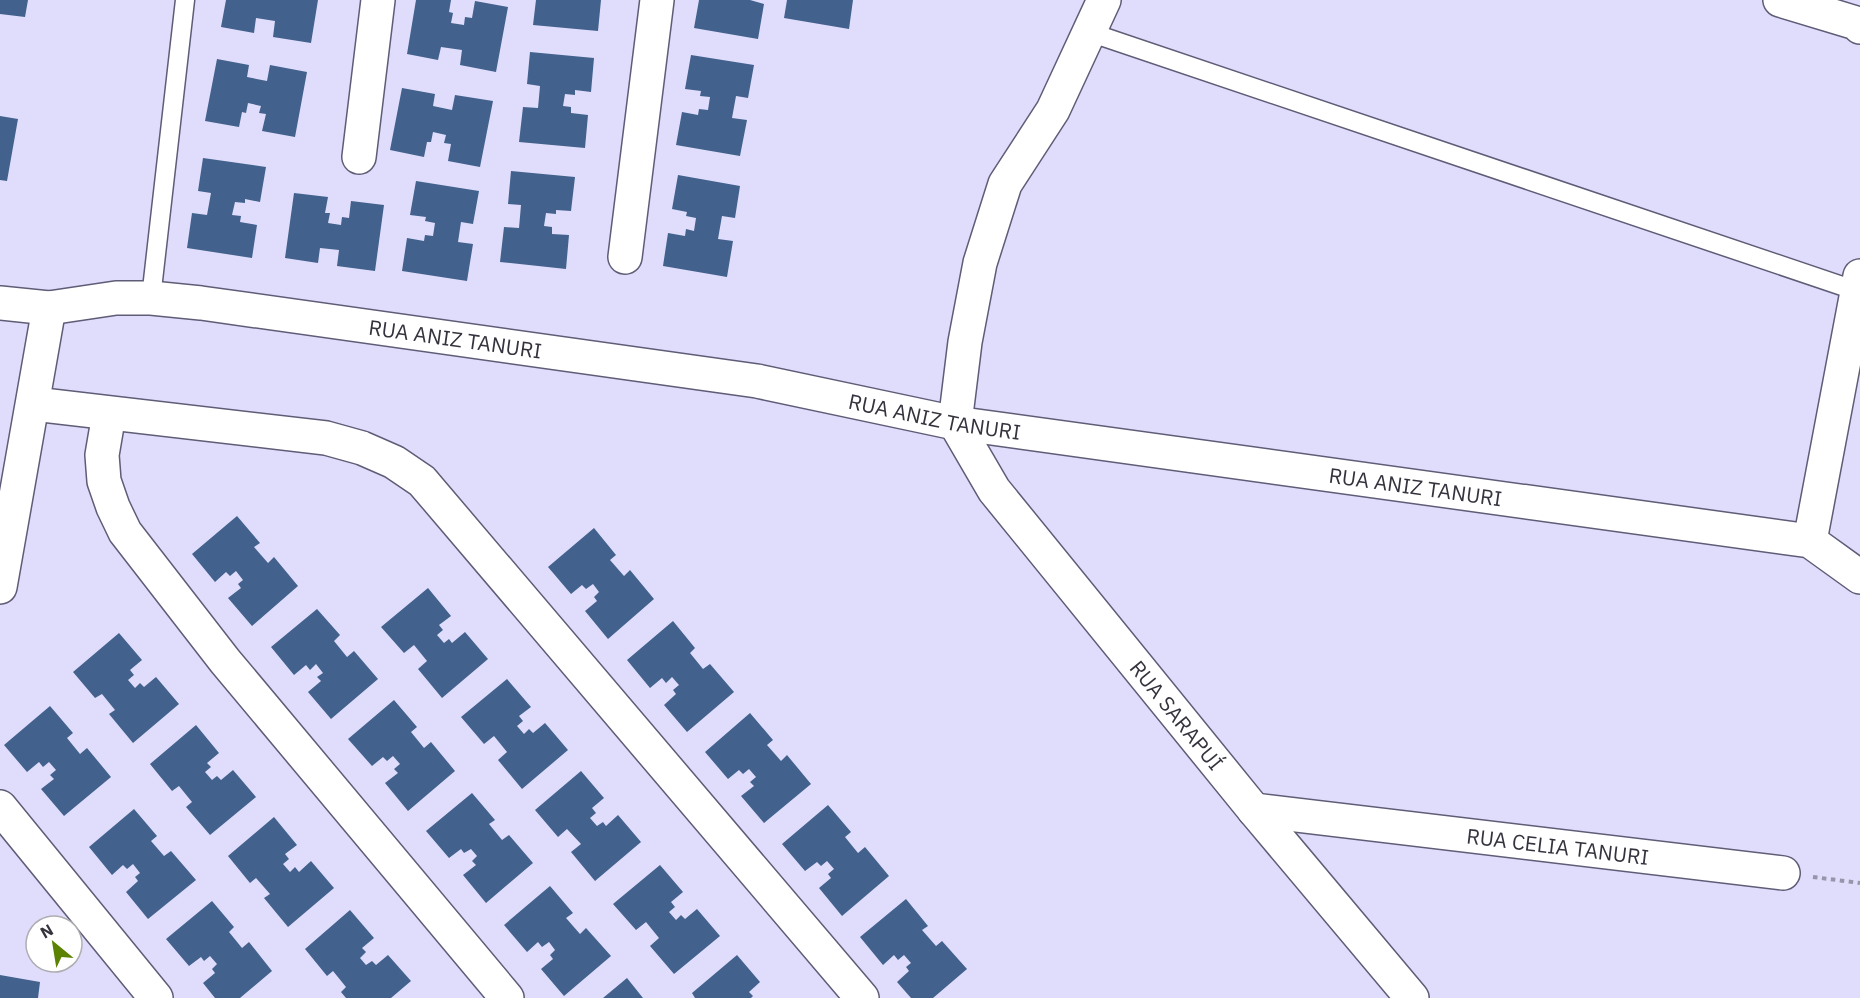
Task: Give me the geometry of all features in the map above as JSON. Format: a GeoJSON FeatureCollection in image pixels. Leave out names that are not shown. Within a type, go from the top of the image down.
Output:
{"type":"FeatureCollection","features":[{"type":"Feature","properties":{"kind":"street"},"geometry":{"type":"LineString","coordinates":[[360,157],[378,0]]}},
{"type":"Feature","properties":{"kind":"street"},"geometry":{"type":"LineString","coordinates":[[625,257],[657,0]]}},
{"type":"Feature","properties":{"kind":"street"},"geometry":{"type":"LineString","coordinates":[[956,423],[965,342],[980,263],[1005,184],[1053,110],[1104,0]]}},
{"type":"Feature","properties":{"kind":"street"},"geometry":{"type":"LineString","coordinates":[[1780,0],[1860,27]]}},
{"type":"Feature","properties":{"kind":"street"},"geometry":{"type":"LineString","coordinates":[[1810,541],[1859,284]]}},
{"type":"Feature","properties":{"kind":"street","name":"RUA ANIZ TANURI"},"geometry":{"type":"LineString","coordinates":[[0,303],[49,308],[116,298],[151,298],[201,303],[757,381],[956,423],[1810,541],[1860,577]]}},
{"type":"Feature","properties":{"kind":"street"},"geometry":{"type":"LineString","coordinates":[[0,587],[34,404],[49,308]]}},
{"type":"Feature","properties":{"kind":"street"},"geometry":{"type":"LineString","coordinates":[[34,404],[326,438],[362,448],[394,462],[422,481],[862,998]]}},
{"type":"Feature","properties":{"kind":"street"},"geometry":{"type":"LineString","coordinates":[[109,414],[102,455],[104,481],[125,532],[225,661],[507,998]]}},
{"type":"Feature","properties":{"kind":"street","name":"RUA SARAPUÍ"},"geometry":{"type":"LineString","coordinates":[[956,423],[994,490],[1254,810],[1412,998]]}},
{"type":"Feature","properties":{"kind":"street"},"geometry":{"type":"LineString","coordinates":[[0,807],[156,998]]}},
{"type":"Feature","properties":{"kind":"street","name":"RUA CELIA TANURI"},"geometry":{"type":"LineString","coordinates":[[1254,810],[1783,873]]}},
{"type":"Feature","properties":{"kind":"lane"},"geometry":{"type":"LineString","coordinates":[[151,298],[185,0]]}},
{"type":"Feature","properties":{"kind":"lane"},"geometry":{"type":"LineString","coordinates":[[1089,32],[1859,284]]}},
{"type":"Feature","properties":{"kind":"path"},"geometry":{"type":"LineString","coordinates":[[1783,873],[1860,883]]}},
{"type":"Feature","properties":{"kind":"building"},"geometry":{"type":"Polygon","coordinates":[[[0,0],[28,0],[25,17],[0,14],[0,0]]]}},
{"type":"Feature","properties":{"kind":"building"},"geometry":{"type":"Polygon","coordinates":[[[226,0],[318,0],[311,43],[273,37],[275,21],[256,18],[254,33],[221,27],[226,0]]]}},
{"type":"Feature","properties":{"kind":"building"},"geometry":{"type":"Polygon","coordinates":[[[416,0],[451,0],[449,12],[453,13],[451,23],[464,25],[465,17],[472,18],[475,1],[508,7],[496,72],[460,65],[462,50],[441,47],[438,60],[407,54],[416,0]]]}},
{"type":"Feature","properties":{"kind":"building"},"geometry":{"type":"Polygon","coordinates":[[[536,0],[601,0],[598,31],[533,25],[536,0]]]}},
{"type":"Feature","properties":{"kind":"building"},"geometry":{"type":"Polygon","coordinates":[[[699,0],[750,0],[764,4],[758,39],[694,28],[699,0]]]}},
{"type":"Feature","properties":{"kind":"building"},"geometry":{"type":"Polygon","coordinates":[[[787,0],[853,0],[849,29],[784,18],[787,0]]]}},
{"type":"Feature","properties":{"kind":"building"},"geometry":{"type":"Polygon","coordinates":[[[530,52],[594,58],[591,92],[575,90],[575,95],[565,94],[563,106],[571,107],[571,113],[588,115],[585,148],[519,142],[523,107],[538,108],[540,86],[527,84],[530,52]]]}},
{"type":"Feature","properties":{"kind":"building"},"geometry":{"type":"Polygon","coordinates":[[[691,55],[754,65],[748,98],[736,96],[732,118],[747,120],[740,156],[676,145],[682,112],[698,115],[699,109],[708,110],[710,97],[700,96],[701,91],[685,89],[691,55]]]}},
{"type":"Feature","properties":{"kind":"building"},"geometry":{"type":"Polygon","coordinates":[[[217,59],[249,65],[247,77],[267,81],[270,65],[307,72],[295,137],[262,131],[266,114],[259,113],[261,106],[248,103],[246,113],[242,112],[239,127],[205,121],[217,59]]]}},
{"type":"Feature","properties":{"kind":"building"},"geometry":{"type":"Polygon","coordinates":[[[402,88],[435,94],[433,106],[452,110],[455,95],[493,101],[480,167],[448,161],[451,144],[444,143],[446,135],[433,132],[431,142],[427,142],[424,157],[390,150],[402,88]]]}},
{"type":"Feature","properties":{"kind":"building"},"geometry":{"type":"Polygon","coordinates":[[[0,116],[18,119],[7,181],[0,180],[0,116]]]}},
{"type":"Feature","properties":{"kind":"building"},"geometry":{"type":"Polygon","coordinates":[[[203,158],[266,167],[260,202],[245,199],[245,203],[235,202],[232,215],[241,216],[240,222],[257,225],[252,258],[187,248],[192,213],[207,215],[211,193],[198,191],[203,158]]]}},
{"type":"Feature","properties":{"kind":"building"},"geometry":{"type":"Polygon","coordinates":[[[511,171],[575,177],[571,211],[556,210],[556,214],[546,213],[544,226],[552,227],[552,234],[569,235],[566,269],[500,262],[504,227],[519,228],[521,205],[508,204],[511,171]]]}},
{"type":"Feature","properties":{"kind":"building"},"geometry":{"type":"Polygon","coordinates":[[[678,175],[740,186],[735,218],[722,216],[718,239],[733,241],[727,277],[663,266],[668,233],[685,236],[686,229],[694,231],[696,218],[686,216],[687,212],[672,209],[678,175]]]}},
{"type":"Feature","properties":{"kind":"building"},"geometry":{"type":"Polygon","coordinates":[[[416,181],[479,191],[473,224],[461,222],[458,242],[473,244],[467,281],[402,271],[407,238],[424,241],[425,235],[433,236],[435,223],[425,221],[426,217],[410,215],[416,181]]]}},
{"type":"Feature","properties":{"kind":"building"},"geometry":{"type":"Polygon","coordinates":[[[294,193],[328,197],[325,213],[330,213],[328,223],[341,225],[342,217],[349,218],[351,201],[384,205],[375,271],[337,266],[339,250],[320,248],[318,263],[285,258],[294,193]]]}},
{"type":"Feature","properties":{"kind":"building"},"geometry":{"type":"Polygon","coordinates":[[[237,516],[260,543],[254,547],[268,563],[274,557],[298,586],[252,626],[228,598],[241,588],[238,584],[243,580],[236,571],[230,576],[226,572],[215,582],[192,554],[237,516]]]}},
{"type":"Feature","properties":{"kind":"building"},"geometry":{"type":"Polygon","coordinates":[[[594,528],[616,555],[610,560],[624,576],[630,570],[654,599],[608,639],[585,611],[597,601],[594,597],[599,592],[593,584],[586,589],[582,585],[571,594],[548,567],[594,528]]]}},
{"type":"Feature","properties":{"kind":"building"},"geometry":{"type":"Polygon","coordinates":[[[428,588],[451,616],[439,625],[443,630],[437,635],[444,643],[449,639],[452,643],[465,632],[488,659],[442,698],[418,669],[427,661],[414,645],[404,653],[381,627],[428,588]]]}},
{"type":"Feature","properties":{"kind":"building"},"geometry":{"type":"Polygon","coordinates":[[[317,609],[340,635],[334,641],[347,657],[354,651],[378,679],[331,719],[308,692],[321,681],[317,677],[323,673],[316,664],[310,670],[306,665],[294,675],[271,647],[317,609]]]}},
{"type":"Feature","properties":{"kind":"building"},"geometry":{"type":"Polygon","coordinates":[[[673,621],[695,648],[690,653],[703,669],[710,664],[734,692],[687,732],[664,705],[676,694],[673,690],[679,685],[672,677],[666,683],[662,678],[650,688],[627,660],[673,621]]]}},
{"type":"Feature","properties":{"kind":"building"},"geometry":{"type":"Polygon","coordinates":[[[119,633],[142,660],[130,670],[134,675],[128,680],[135,688],[140,683],[144,687],[156,677],[179,704],[133,743],[109,714],[115,710],[102,694],[95,698],[73,672],[119,633]]]}},
{"type":"Feature","properties":{"kind":"building"},"geometry":{"type":"Polygon","coordinates":[[[507,679],[531,707],[519,716],[523,721],[517,726],[524,734],[529,729],[533,733],[545,723],[568,750],[522,789],[498,760],[507,752],[494,736],[484,744],[461,717],[507,679]]]}},
{"type":"Feature","properties":{"kind":"building"},"geometry":{"type":"Polygon","coordinates":[[[394,700],[417,727],[411,732],[424,748],[431,742],[455,771],[408,811],[385,783],[398,773],[394,769],[400,764],[393,756],[387,761],[383,757],[372,766],[348,739],[394,700]]]}},
{"type":"Feature","properties":{"kind":"building"},"geometry":{"type":"Polygon","coordinates":[[[50,706],[73,733],[67,738],[80,754],[87,748],[111,777],[64,816],[41,789],[54,779],[50,775],[56,770],[49,762],[43,767],[39,762],[27,772],[4,745],[50,706]]]}},
{"type":"Feature","properties":{"kind":"building"},"geometry":{"type":"Polygon","coordinates":[[[750,713],[773,740],[767,745],[781,761],[787,755],[811,784],[764,823],[741,796],[754,786],[750,782],[756,777],[749,769],[743,774],[739,770],[728,779],[705,752],[750,713]]]}},
{"type":"Feature","properties":{"kind":"building"},"geometry":{"type":"Polygon","coordinates":[[[196,725],[219,753],[207,763],[211,767],[205,772],[212,780],[217,776],[221,780],[233,770],[256,797],[210,835],[186,807],[192,802],[179,786],[172,791],[150,764],[196,725]]]}},
{"type":"Feature","properties":{"kind":"building"},"geometry":{"type":"Polygon","coordinates":[[[581,771],[604,798],[592,808],[596,813],[590,818],[597,826],[603,822],[606,826],[618,815],[641,842],[595,881],[571,852],[581,844],[567,829],[558,837],[535,810],[581,771]]]}},
{"type":"Feature","properties":{"kind":"building"},"geometry":{"type":"Polygon","coordinates":[[[472,793],[495,820],[489,824],[502,840],[509,835],[533,863],[486,903],[463,875],[476,865],[472,861],[477,856],[471,849],[464,853],[461,849],[449,858],[426,831],[472,793]]]}},
{"type":"Feature","properties":{"kind":"building"},"geometry":{"type":"Polygon","coordinates":[[[828,805],[851,832],[845,837],[858,853],[865,847],[889,876],[842,916],[819,888],[831,878],[828,874],[834,869],[827,861],[821,866],[817,862],[805,871],[782,844],[828,805]]]}},
{"type":"Feature","properties":{"kind":"building"},"geometry":{"type":"Polygon","coordinates":[[[134,809],[157,836],[151,841],[164,856],[171,851],[196,880],[148,919],[126,892],[138,881],[135,877],[140,873],[133,864],[127,869],[123,865],[112,875],[89,847],[134,809]]]}},
{"type":"Feature","properties":{"kind":"building"},"geometry":{"type":"Polygon","coordinates":[[[274,817],[297,845],[285,854],[289,859],[283,864],[290,872],[295,867],[299,872],[311,861],[334,888],[288,927],[264,898],[270,894],[256,878],[250,883],[228,856],[274,817]]]}},
{"type":"Feature","properties":{"kind":"building"},"geometry":{"type":"Polygon","coordinates":[[[660,865],[683,892],[671,902],[675,907],[669,912],[676,920],[681,915],[685,919],[697,909],[720,936],[674,974],[650,946],[659,938],[646,922],[636,930],[613,904],[660,865]]]}},
{"type":"Feature","properties":{"kind":"building"},"geometry":{"type":"Polygon","coordinates":[[[550,886],[573,913],[566,918],[580,934],[586,928],[611,956],[564,996],[541,969],[553,959],[550,955],[555,950],[549,942],[542,947],[538,942],[527,952],[504,925],[550,886]]]}},
{"type":"Feature","properties":{"kind":"building"},"geometry":{"type":"Polygon","coordinates":[[[906,899],[928,926],[922,930],[936,946],[942,941],[967,969],[933,998],[911,998],[897,982],[909,971],[906,967],[911,963],[904,955],[898,960],[894,955],[883,965],[860,937],[906,899]]]}},
{"type":"Feature","properties":{"kind":"building"},"geometry":{"type":"Polygon","coordinates":[[[212,901],[234,927],[229,932],[242,948],[249,942],[272,971],[240,998],[215,998],[203,983],[215,973],[212,969],[217,964],[210,956],[204,961],[201,957],[189,966],[166,939],[212,901]]]}},
{"type":"Feature","properties":{"kind":"building"},"geometry":{"type":"Polygon","coordinates":[[[350,910],[374,938],[362,948],[366,952],[360,958],[366,965],[372,961],[376,965],[388,955],[411,981],[391,998],[346,998],[341,992],[346,987],[333,971],[327,976],[305,949],[350,910]]]}},
{"type":"Feature","properties":{"kind":"building"},"geometry":{"type":"Polygon","coordinates":[[[737,955],[760,982],[749,992],[753,996],[751,998],[695,998],[692,993],[737,955]]]}},
{"type":"Feature","properties":{"kind":"building"},"geometry":{"type":"Polygon","coordinates":[[[0,975],[40,982],[38,998],[0,998],[0,975]]]}},
{"type":"Feature","properties":{"kind":"building"},"geometry":{"type":"Polygon","coordinates":[[[627,978],[643,998],[603,998],[627,978]]]}}]}
